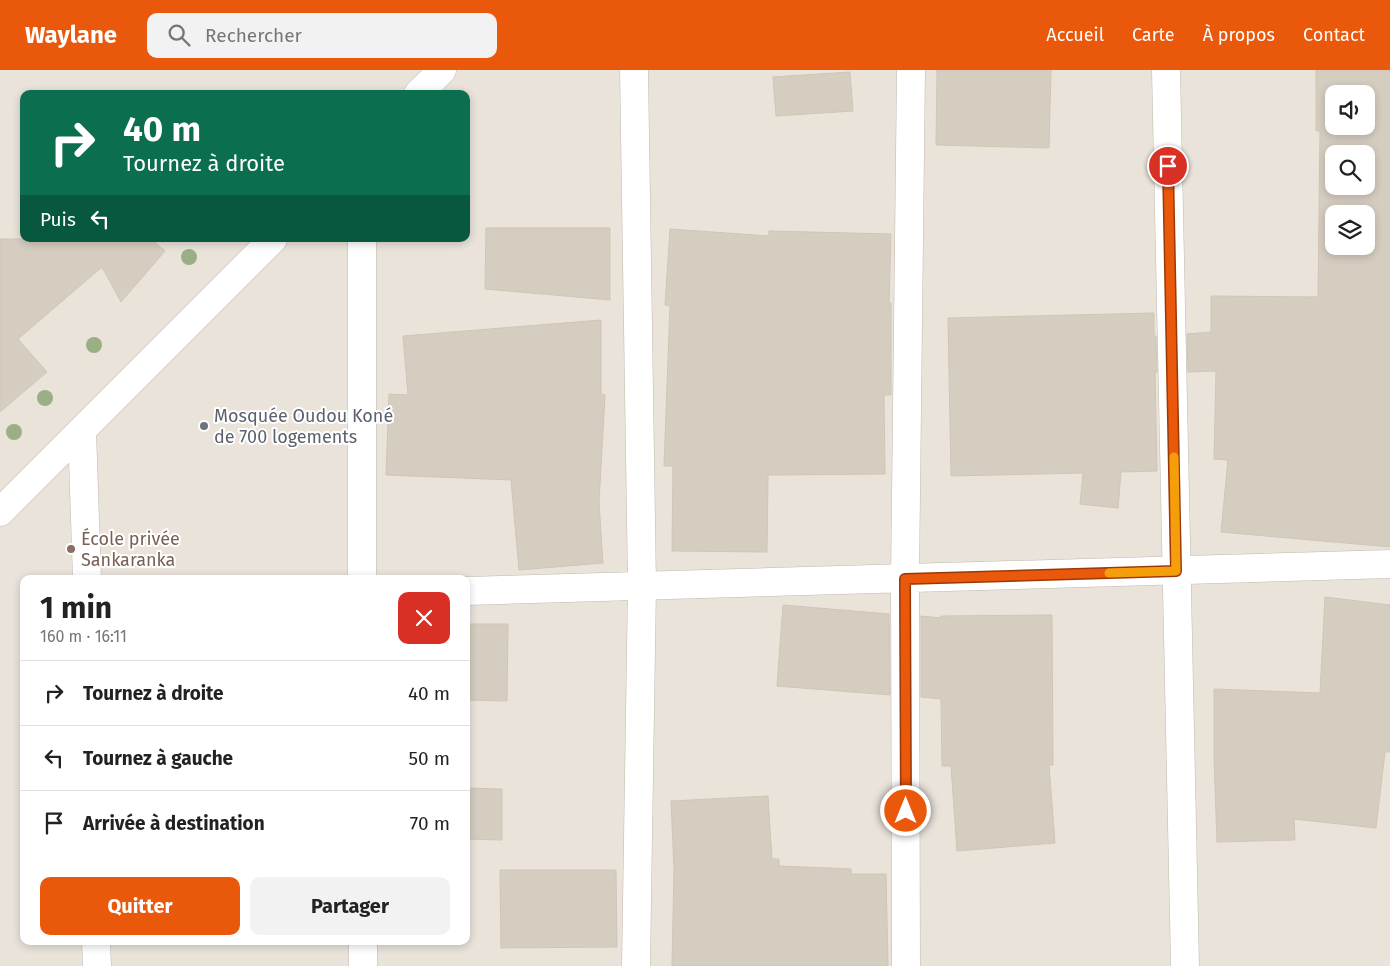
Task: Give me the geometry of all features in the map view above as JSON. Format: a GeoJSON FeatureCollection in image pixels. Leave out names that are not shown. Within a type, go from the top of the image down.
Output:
{"type":"FeatureCollection","features":[{"type":"Feature","properties":{"kind":"street"},"geometry":{"type":"LineString","coordinates":[[422,90],[442,70]]}},
{"type":"Feature","properties":{"kind":"street"},"geometry":{"type":"LineString","coordinates":[[634,70],[642,585],[636,966]]}},
{"type":"Feature","properties":{"kind":"street"},"geometry":{"type":"LineString","coordinates":[[906,966],[905,579],[911,70]]}},
{"type":"Feature","properties":{"kind":"street"},"geometry":{"type":"LineString","coordinates":[[1166,70],[1185,966]]}},
{"type":"Feature","properties":{"kind":"street"},"geometry":{"type":"LineString","coordinates":[[0,512],[270,242]]}},
{"type":"Feature","properties":{"kind":"street"},"geometry":{"type":"LineString","coordinates":[[362,242],[362,575]]}},
{"type":"Feature","properties":{"kind":"street"},"geometry":{"type":"LineString","coordinates":[[82,430],[87,575]]}},
{"type":"Feature","properties":{"kind":"street"},"geometry":{"type":"LineString","coordinates":[[470,591],[1390,564]]}},
{"type":"Feature","properties":{"kind":"street"},"geometry":{"type":"LineString","coordinates":[[96,945],[97,966]]}},
{"type":"Feature","properties":{"kind":"street"},"geometry":{"type":"LineString","coordinates":[[362,945],[362,966]]}},
{"type":"Feature","properties":{"kind":"shaded area"},"geometry":{"type":"Polygon","coordinates":[[[0,70],[1390,70],[1390,966],[0,966],[0,70]]]}},
{"type":"Feature","properties":{"kind":"building"},"geometry":{"type":"Polygon","coordinates":[[[937,70],[1051,70],[1049,148],[936,145],[937,70]]]}},
{"type":"Feature","properties":{"kind":"building"},"geometry":{"type":"Polygon","coordinates":[[[1316,70],[1390,70],[1390,547],[1221,532],[1228,460],[1214,459],[1216,371],[1188,372],[1187,334],[1211,332],[1211,296],[1318,297],[1320,131],[1316,131],[1316,70]]]}},
{"type":"Feature","properties":{"kind":"building"},"geometry":{"type":"Polygon","coordinates":[[[850,72],[853,111],[776,116],[773,77],[850,72]]]}},
{"type":"Feature","properties":{"kind":"building"},"geometry":{"type":"Polygon","coordinates":[[[486,228],[610,228],[610,300],[485,289],[486,228]]]}},
{"type":"Feature","properties":{"kind":"building"},"geometry":{"type":"Polygon","coordinates":[[[670,229],[769,236],[769,231],[891,234],[889,303],[891,303],[891,395],[884,395],[885,474],[768,475],[767,552],[672,551],[673,466],[664,466],[670,306],[665,305],[670,229]]]}},
{"type":"Feature","properties":{"kind":"building"},"geometry":{"type":"Polygon","coordinates":[[[0,239],[20,239],[20,242],[154,242],[165,251],[121,302],[102,267],[18,339],[47,372],[0,412],[0,239]]]}},
{"type":"Feature","properties":{"kind":"building"},"geometry":{"type":"Polygon","coordinates":[[[1154,313],[1157,372],[1155,372],[1157,471],[1121,472],[1118,508],[1080,504],[1083,473],[951,476],[948,318],[1154,313]]]}},
{"type":"Feature","properties":{"kind":"building"},"geometry":{"type":"Polygon","coordinates":[[[601,320],[601,394],[605,395],[599,502],[603,563],[519,570],[511,480],[386,475],[389,394],[408,395],[403,336],[601,320]]]}},
{"type":"Feature","properties":{"kind":"building"},"geometry":{"type":"Polygon","coordinates":[[[1325,597],[1390,605],[1390,752],[1385,752],[1376,828],[1294,819],[1295,840],[1217,842],[1214,689],[1320,693],[1325,597]]]}},
{"type":"Feature","properties":{"kind":"building"},"geometry":{"type":"Polygon","coordinates":[[[783,605],[889,614],[890,695],[777,686],[783,605]]]}},
{"type":"Feature","properties":{"kind":"building"},"geometry":{"type":"Polygon","coordinates":[[[1052,615],[1053,765],[1049,765],[1055,843],[957,851],[951,766],[942,766],[941,699],[921,697],[921,616],[941,618],[941,616],[1052,615]]]}},
{"type":"Feature","properties":{"kind":"building"},"geometry":{"type":"Polygon","coordinates":[[[470,624],[508,624],[507,701],[470,700],[470,624]]]}},
{"type":"Feature","properties":{"kind":"building"},"geometry":{"type":"Polygon","coordinates":[[[470,788],[502,789],[502,840],[470,839],[470,788]]]}},
{"type":"Feature","properties":{"kind":"building"},"geometry":{"type":"Polygon","coordinates":[[[768,796],[772,859],[779,859],[779,866],[851,869],[851,874],[886,874],[888,966],[672,966],[674,868],[671,801],[768,796]]]}},
{"type":"Feature","properties":{"kind":"building"},"geometry":{"type":"Polygon","coordinates":[[[500,870],[616,870],[617,947],[501,948],[500,870]]]}},
{"type":"Feature","properties":{"kind":"slow traffic"},"geometry":{"type":"LineString","coordinates":[[1109,573],[1176,571],[1174,457]]}},
{"type":"Feature","properties":{"kind":"place","name":"Mosquée Oudou Koné de 700 logements"},"geometry":{"type":"Point","coordinates":[204,426]}},
{"type":"Feature","properties":{"kind":"place","name":"École privée Sankaranka"},"geometry":{"type":"Point","coordinates":[71,549]}},
{"type":"Feature","properties":{"kind":"route"},"geometry":{"type":"LineString","coordinates":[[906,811],[905,579],[1176,571],[1168,166]]}}]}
